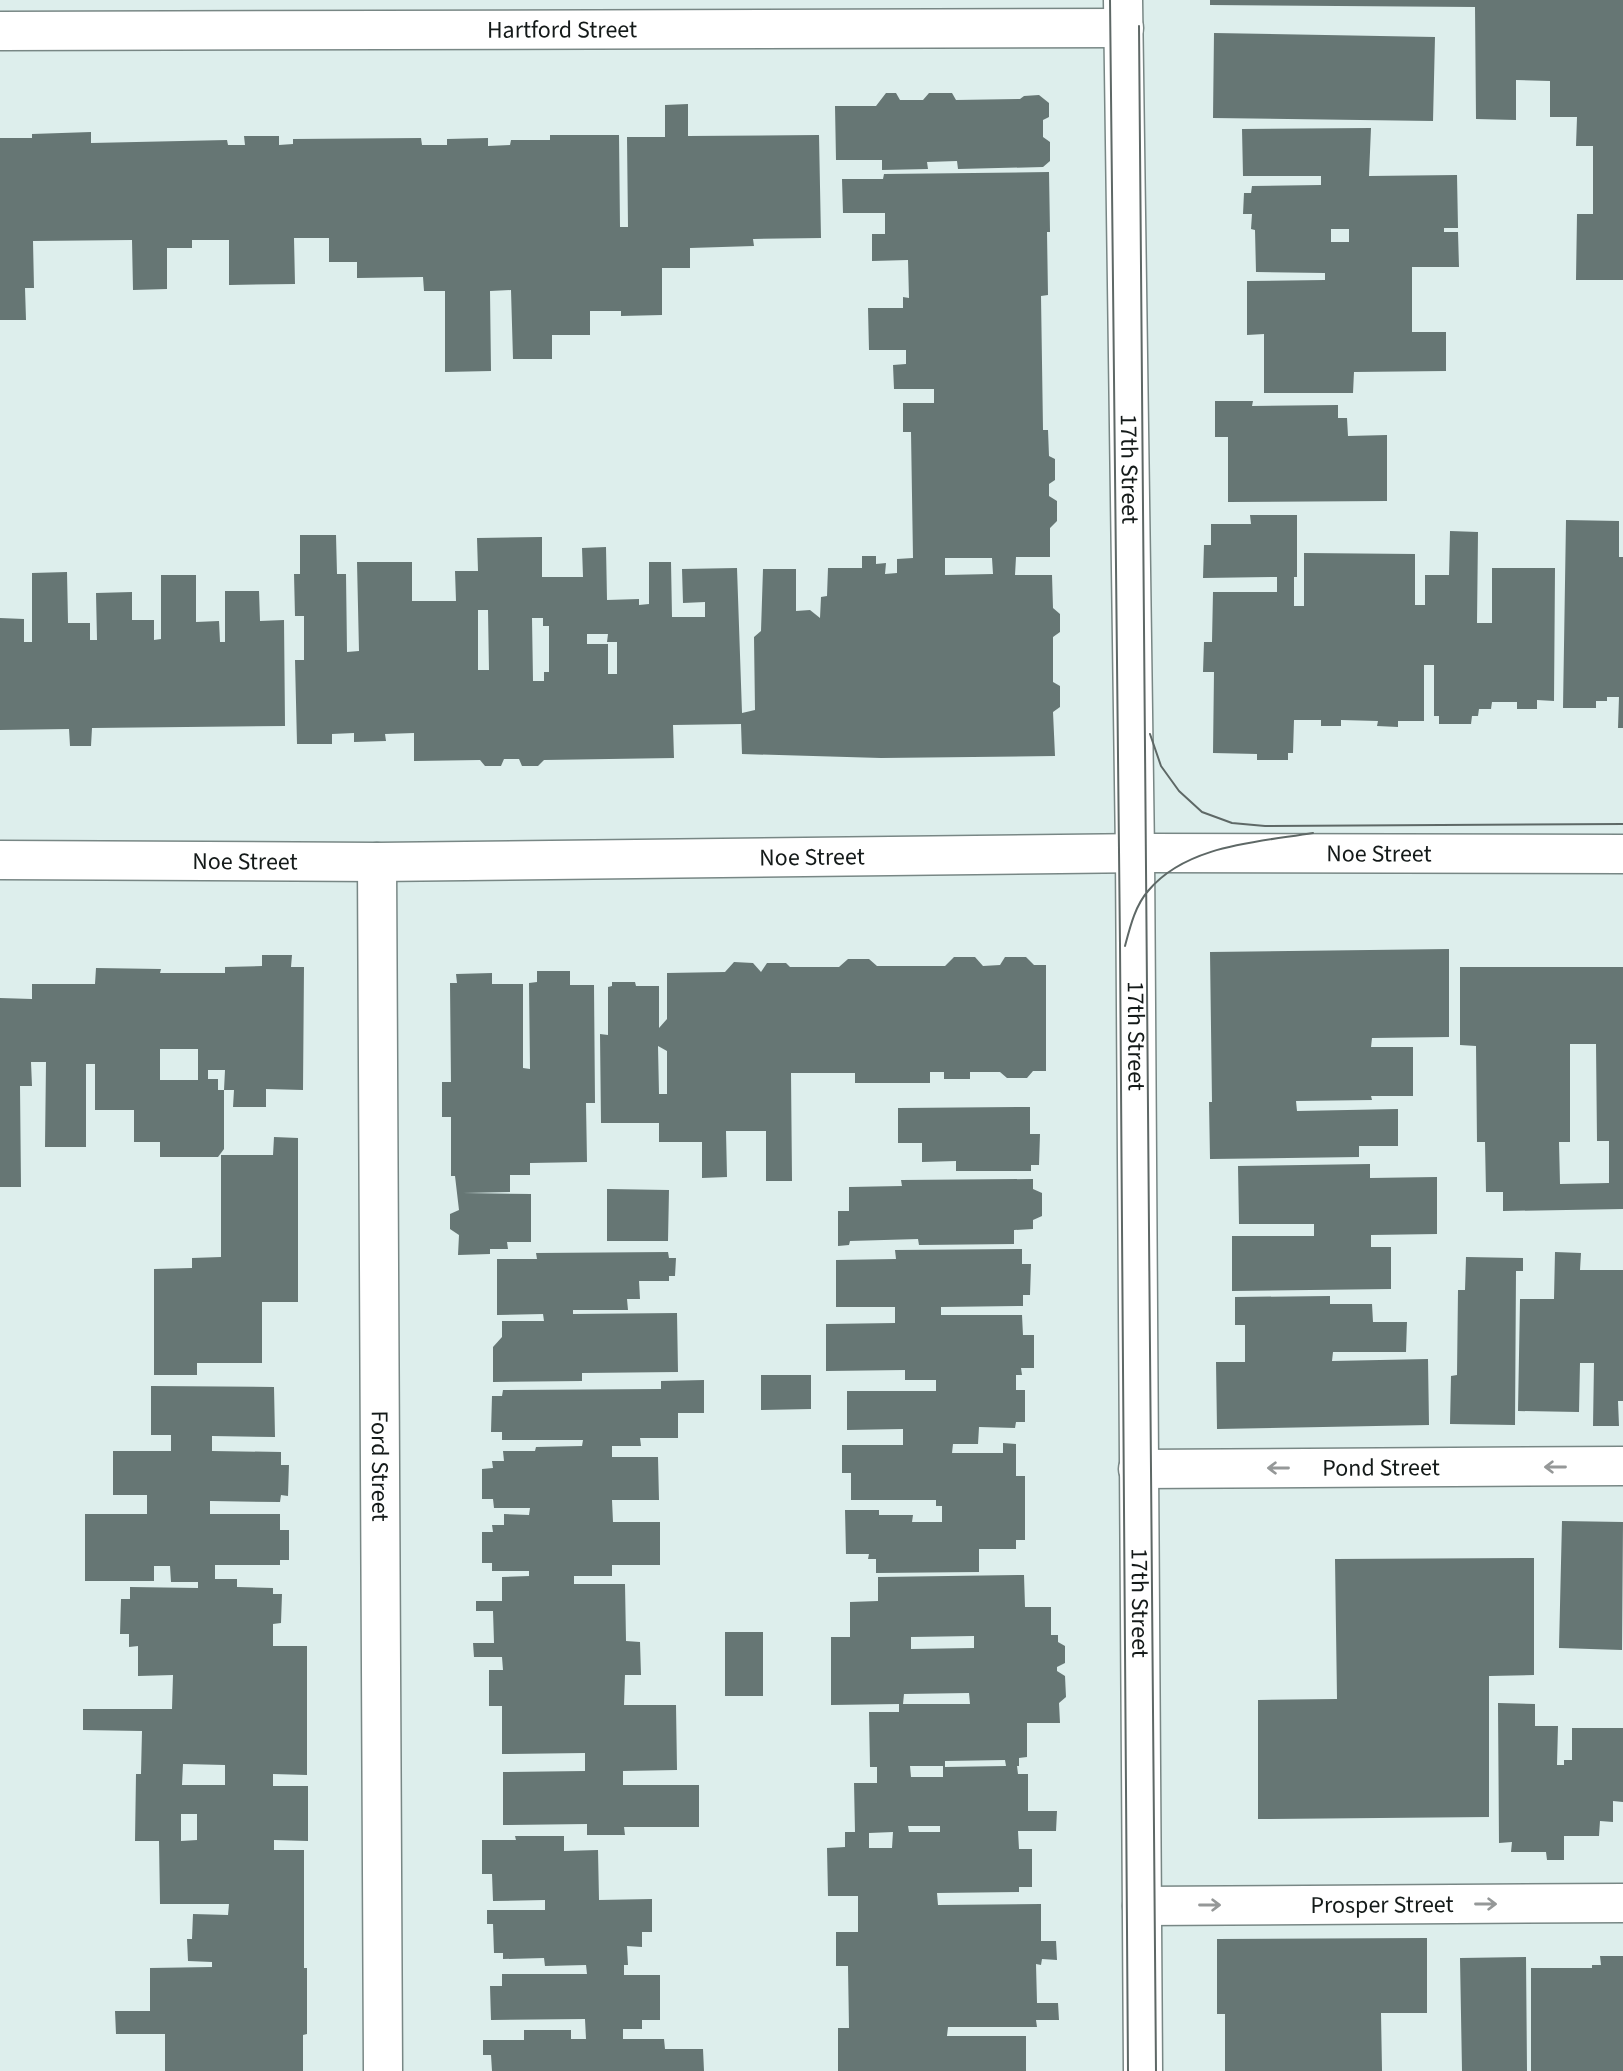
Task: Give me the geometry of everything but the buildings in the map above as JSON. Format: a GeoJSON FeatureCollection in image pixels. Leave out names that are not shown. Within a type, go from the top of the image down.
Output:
{"type":"FeatureCollection","features":[{"type":"Feature","properties":{"kind":"street","name":"Hartford Street"},"geometry":{"type":"LineString","coordinates":[[0,31],[1124,14]]}},
{"type":"Feature","properties":{"kind":"street","name":"17th Street"},"geometry":{"type":"LineString","coordinates":[[1124,14],[1135,854],[1143,2071]]}},
{"type":"Feature","properties":{"kind":"street","name":"Noe Street"},"geometry":{"type":"LineString","coordinates":[[0,860],[377,862],[1135,854],[1623,854]]}},
{"type":"Feature","properties":{"kind":"street","name":"Ford Street"},"geometry":{"type":"LineString","coordinates":[[377,862],[383,2071]]}},
{"type":"Feature","properties":{"kind":"street","name":"Pond Street"},"geometry":{"type":"LineString","coordinates":[[1138,1469],[1623,1466]]}},
{"type":"Feature","properties":{"kind":"street","name":"Prosper Street"},"geometry":{"type":"LineString","coordinates":[[1142,1906],[1623,1903]]}},
{"type":"Feature","properties":{"kind":"tram line"},"geometry":{"type":"LineString","coordinates":[[1110,0],[1128,2071]]}},
{"type":"Feature","properties":{"kind":"tram line"},"geometry":{"type":"LineString","coordinates":[[1139,26],[1156,2071]]}},
{"type":"Feature","properties":{"kind":"tram line"},"geometry":{"type":"LineString","coordinates":[[1150,734],[1161,766],[1179,791],[1202,812],[1232,823],[1265,826],[1623,824]]}},
{"type":"Feature","properties":{"kind":"tram line"},"geometry":{"type":"LineString","coordinates":[[1125,946],[1143,897],[1164,876],[1182,864],[1224,848],[1313,833]]}}]}
